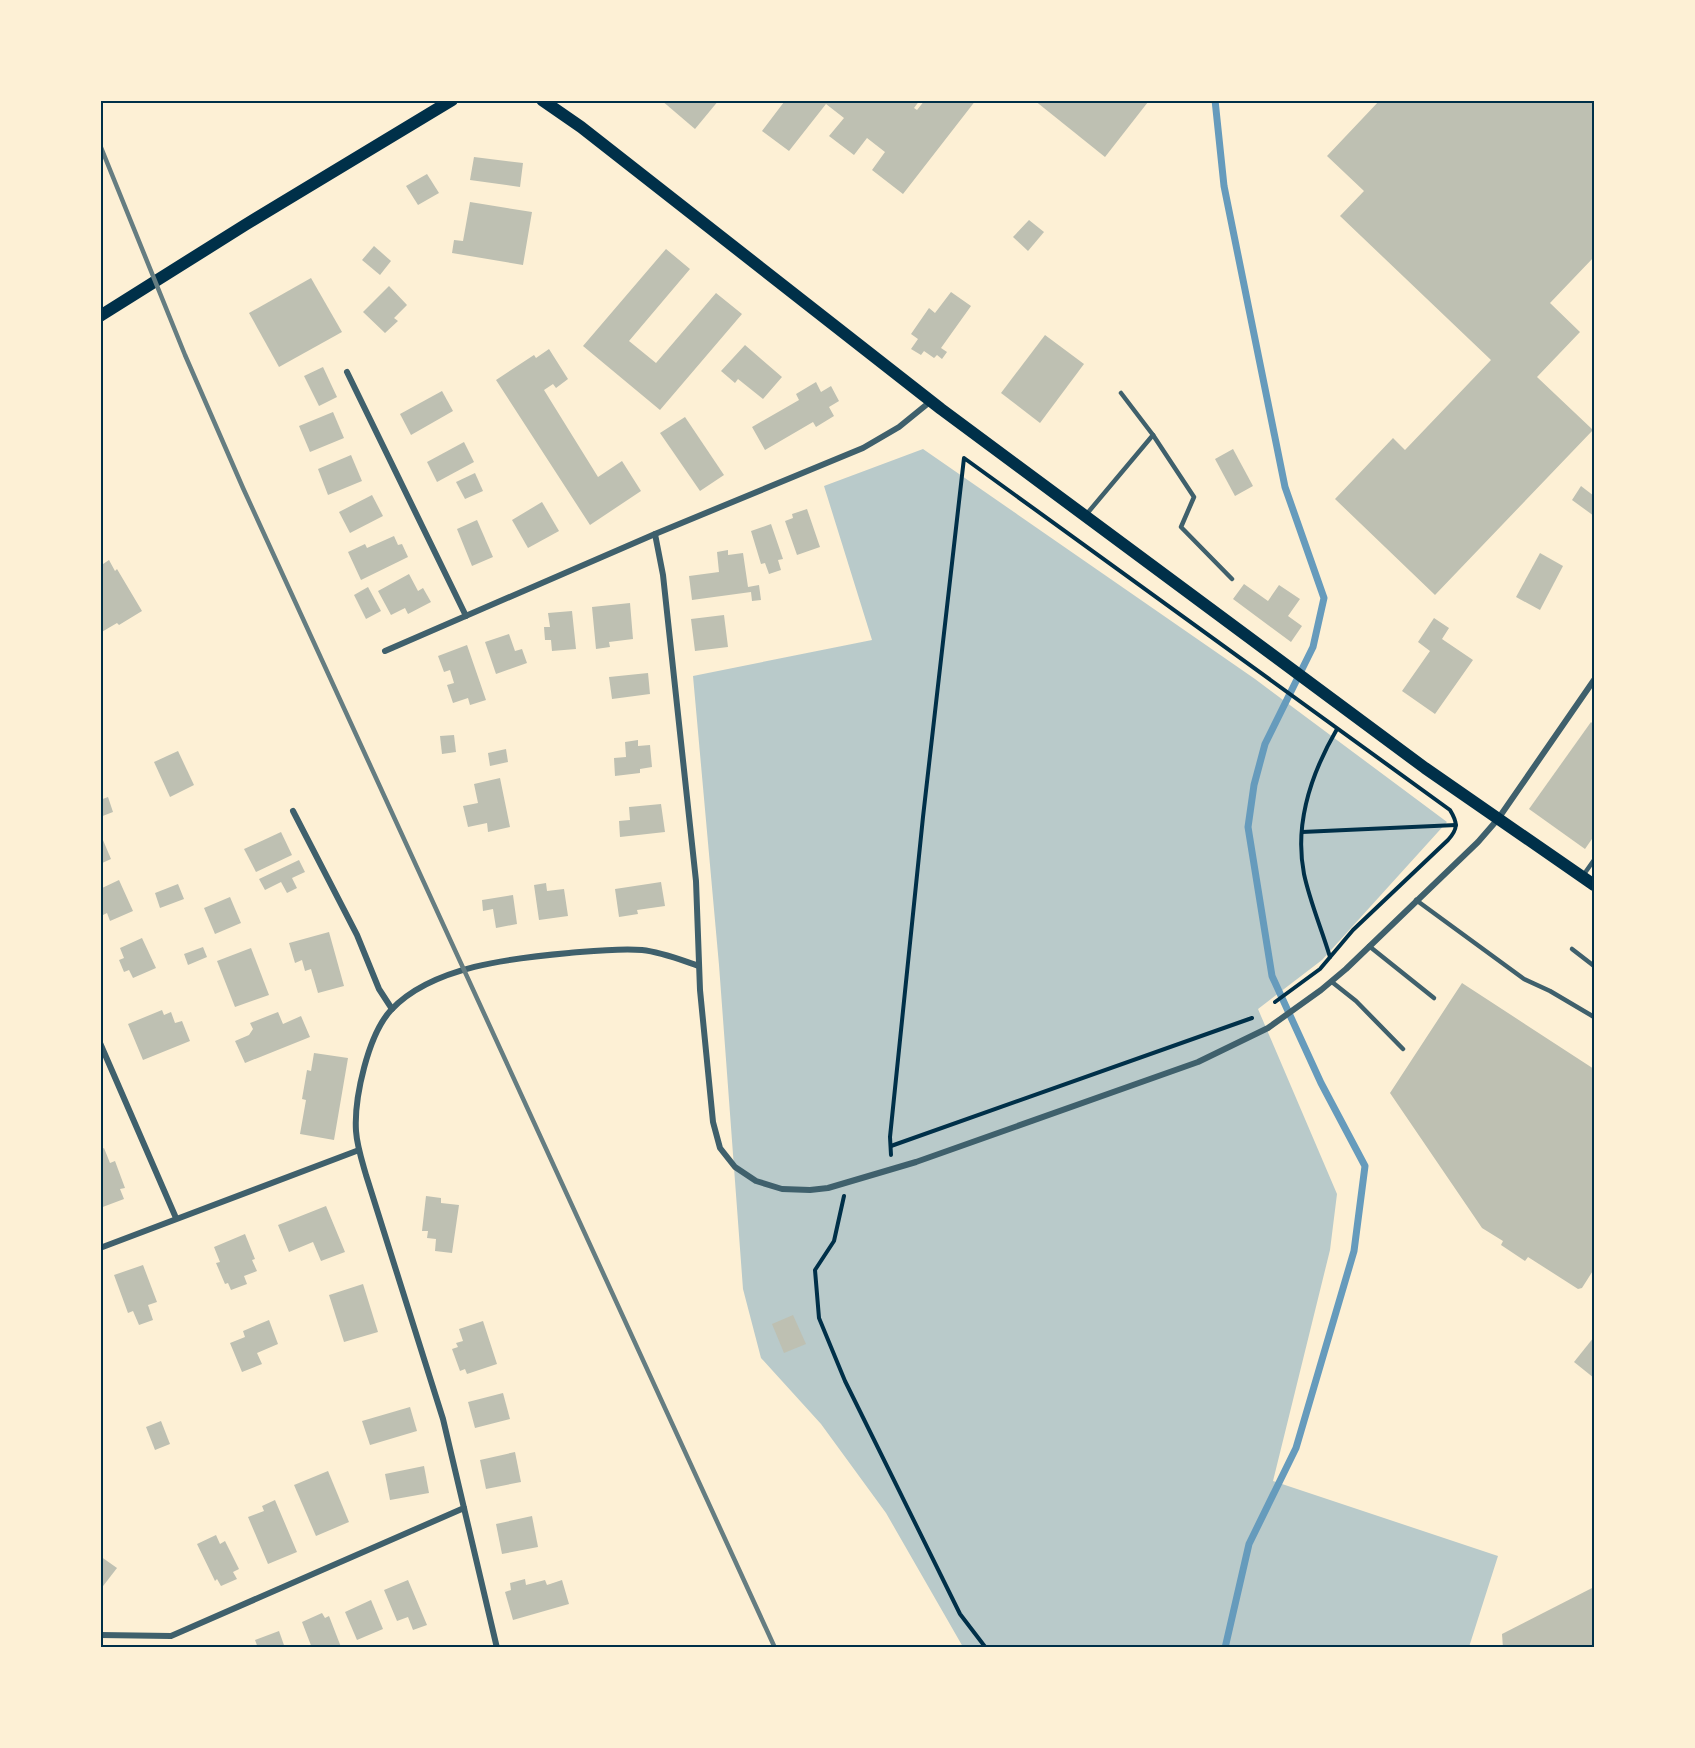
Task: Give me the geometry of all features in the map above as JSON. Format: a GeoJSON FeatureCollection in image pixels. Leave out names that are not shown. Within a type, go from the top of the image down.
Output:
{"type":"FeatureCollection","features":[{"type":"Feature","properties":{"kind":"main road"},"geometry":{"type":"LineString","coordinates":[[100,316],[452,100]]}},
{"type":"Feature","properties":{"kind":"main road"},"geometry":{"type":"LineString","coordinates":[[542,100],[931,401],[1084,516],[1415,761],[1594,885]]}},
{"type":"Feature","properties":{"kind":"street"},"geometry":{"type":"LineString","coordinates":[[347,372],[466,616]]}},
{"type":"Feature","properties":{"kind":"street"},"geometry":{"type":"LineString","coordinates":[[385,651],[655,534],[863,448],[899,427],[931,401]]}},
{"type":"Feature","properties":{"kind":"street"},"geometry":{"type":"LineString","coordinates":[[655,534],[663,575],[695,870],[699,966],[713,1122],[717,1140],[726,1158],[735,1167],[756,1181],[782,1189],[810,1190],[847,1184],[892,1170],[1155,1078],[1231,1047],[1268,1028],[1332,982],[1478,842],[1498,819],[1594,680]]}},
{"type":"Feature","properties":{"kind":"street"},"geometry":{"type":"LineString","coordinates":[[293,811],[357,935],[379,989],[392,1009]]}},
{"type":"Feature","properties":{"kind":"street"},"geometry":{"type":"LineString","coordinates":[[496,1647],[434,1389],[359,1150],[356,1116],[367,1058],[377,1030],[392,1009],[419,988],[489,964],[584,951],[642,950],[699,966]]}},
{"type":"Feature","properties":{"kind":"street"},"geometry":{"type":"LineString","coordinates":[[100,1043],[176,1218]]}},
{"type":"Feature","properties":{"kind":"street"},"geometry":{"type":"LineString","coordinates":[[100,1248],[359,1150]]}},
{"type":"Feature","properties":{"kind":"street"},"geometry":{"type":"LineString","coordinates":[[100,1635],[171,1636],[464,1508]]}},
{"type":"Feature","properties":{"kind":"lane"},"geometry":{"type":"LineString","coordinates":[[1121,393],[1153,435],[1194,496],[1181,527],[1232,579]]}},
{"type":"Feature","properties":{"kind":"lane"},"geometry":{"type":"LineString","coordinates":[[1084,516],[1153,435]]}},
{"type":"Feature","properties":{"kind":"lane"},"geometry":{"type":"LineString","coordinates":[[1582,877],[1594,860]]}},
{"type":"Feature","properties":{"kind":"lane"},"geometry":{"type":"LineString","coordinates":[[1416,900],[1524,979],[1550,991],[1594,1017]]}},
{"type":"Feature","properties":{"kind":"lane"},"geometry":{"type":"LineString","coordinates":[[1369,946],[1434,998]]}},
{"type":"Feature","properties":{"kind":"lane"},"geometry":{"type":"LineString","coordinates":[[1572,949],[1594,966]]}},
{"type":"Feature","properties":{"kind":"lane"},"geometry":{"type":"LineString","coordinates":[[1332,982],[1356,1001],[1403,1049]]}},
{"type":"Feature","properties":{"kind":"path"},"geometry":{"type":"LineString","coordinates":[[892,1170],[891,1146],[922,828],[964,458],[1450,810],[1457,820],[1456,831],[1448,840],[1353,930],[1320,969],[1270,1006]]}},
{"type":"Feature","properties":{"kind":"path"},"geometry":{"type":"LineString","coordinates":[[1330,957],[1304,875],[1301,855],[1307,801],[1322,755],[1337,729]]}},
{"type":"Feature","properties":{"kind":"path"},"geometry":{"type":"LineString","coordinates":[[1302,832],[1456,825]]}},
{"type":"Feature","properties":{"kind":"path"},"geometry":{"type":"LineString","coordinates":[[891,1146],[1257,1016]]}},
{"type":"Feature","properties":{"kind":"path"},"geometry":{"type":"LineString","coordinates":[[847,1184],[834,1241],[815,1270],[819,1318],[845,1381],[960,1614],[986,1647]]}},
{"type":"Feature","properties":{"kind":"shaded area"},"geometry":{"type":"Polygon","coordinates":[[[923,449],[1255,679],[1447,822],[1322,960],[1258,1009],[1337,1194],[1330,1250],[1273,1481],[1498,1556],[1469,1647],[963,1647],[886,1513],[821,1424],[761,1358],[743,1289],[719,965],[693,676],[872,640],[824,486],[923,449]]]}},
{"type":"Feature","properties":{"kind":"building"},"geometry":{"type":"Polygon","coordinates":[[[661,100],[719,100],[695,129],[661,100]]]}},
{"type":"Feature","properties":{"kind":"building"},"geometry":{"type":"Polygon","coordinates":[[[782,100],[920,100],[914,108],[917,110],[925,100],[976,100],[903,194],[872,170],[885,152],[867,138],[854,155],[829,136],[844,118],[826,104],[789,151],[762,131],[784,102],[782,100]]]}},
{"type":"Feature","properties":{"kind":"building"},"geometry":{"type":"Polygon","coordinates":[[[1034,100],[1146,100],[1148,102],[1105,157],[1034,100]]]}},
{"type":"Feature","properties":{"kind":"building"},"geometry":{"type":"Polygon","coordinates":[[[1380,100],[1594,100],[1594,257],[1550,303],[1580,332],[1537,377],[1593,430],[1435,595],[1335,499],[1393,438],[1405,450],[1491,360],[1340,216],[1364,191],[1327,156],[1380,100]]]}},
{"type":"Feature","properties":{"kind":"building"},"geometry":{"type":"Polygon","coordinates":[[[474,157],[523,163],[520,187],[470,180],[474,157]]]}},
{"type":"Feature","properties":{"kind":"building"},"geometry":{"type":"Polygon","coordinates":[[[427,174],[439,193],[418,205],[406,186],[427,174]]]}},
{"type":"Feature","properties":{"kind":"building"},"geometry":{"type":"Polygon","coordinates":[[[470,202],[532,212],[523,265],[452,253],[454,240],[463,241],[470,202]]]}},
{"type":"Feature","properties":{"kind":"building"},"geometry":{"type":"Polygon","coordinates":[[[1029,220],[1044,232],[1028,251],[1013,237],[1029,220]]]}},
{"type":"Feature","properties":{"kind":"building"},"geometry":{"type":"Polygon","coordinates":[[[374,246],[391,261],[380,275],[362,260],[374,246]]]}},
{"type":"Feature","properties":{"kind":"building"},"geometry":{"type":"Polygon","coordinates":[[[666,249],[690,269],[629,341],[656,363],[716,293],[742,314],[660,410],[583,346],[666,249]]]}},
{"type":"Feature","properties":{"kind":"building"},"geometry":{"type":"Polygon","coordinates":[[[311,278],[342,332],[279,367],[249,313],[311,278]]]}},
{"type":"Feature","properties":{"kind":"building"},"geometry":{"type":"Polygon","coordinates":[[[389,286],[407,305],[394,318],[398,321],[385,333],[363,312],[389,286]]]}},
{"type":"Feature","properties":{"kind":"building"},"geometry":{"type":"Polygon","coordinates":[[[951,292],[971,306],[941,348],[947,352],[942,359],[937,355],[934,358],[924,351],[921,355],[911,349],[918,339],[911,334],[929,308],[935,313],[951,292]]]}},
{"type":"Feature","properties":{"kind":"building"},"geometry":{"type":"Polygon","coordinates":[[[1045,335],[1084,364],[1040,423],[1001,393],[1045,335]]]}},
{"type":"Feature","properties":{"kind":"building"},"geometry":{"type":"Polygon","coordinates":[[[745,345],[782,377],[763,399],[738,379],[735,383],[721,371],[745,345]]]}},
{"type":"Feature","properties":{"kind":"building"},"geometry":{"type":"Polygon","coordinates":[[[549,349],[568,379],[556,388],[553,384],[544,390],[598,477],[622,461],[641,491],[590,525],[496,380],[534,355],[536,358],[549,349]]]}},
{"type":"Feature","properties":{"kind":"building"},"geometry":{"type":"Polygon","coordinates":[[[323,367],[337,397],[319,406],[304,376],[323,367]]]}},
{"type":"Feature","properties":{"kind":"building"},"geometry":{"type":"Polygon","coordinates":[[[816,382],[821,392],[831,386],[839,401],[829,407],[834,416],[816,427],[813,422],[765,450],[752,427],[799,400],[796,394],[816,382]]]}},
{"type":"Feature","properties":{"kind":"building"},"geometry":{"type":"Polygon","coordinates":[[[442,391],[453,411],[411,435],[400,414],[442,391]]]}},
{"type":"Feature","properties":{"kind":"building"},"geometry":{"type":"Polygon","coordinates":[[[333,412],[344,438],[310,452],[299,426],[333,412]]]}},
{"type":"Feature","properties":{"kind":"building"},"geometry":{"type":"Polygon","coordinates":[[[685,417],[724,475],[700,491],[660,433],[685,417]]]}},
{"type":"Feature","properties":{"kind":"building"},"geometry":{"type":"Polygon","coordinates":[[[464,442],[474,462],[437,482],[427,462],[464,442]]]}},
{"type":"Feature","properties":{"kind":"building"},"geometry":{"type":"Polygon","coordinates":[[[1233,449],[1253,486],[1235,496],[1215,459],[1233,449]]]}},
{"type":"Feature","properties":{"kind":"building"},"geometry":{"type":"Polygon","coordinates":[[[351,455],[362,481],[328,495],[318,469],[351,455]]]}},
{"type":"Feature","properties":{"kind":"building"},"geometry":{"type":"Polygon","coordinates":[[[475,473],[483,491],[465,499],[456,482],[475,473]]]}},
{"type":"Feature","properties":{"kind":"building"},"geometry":{"type":"Polygon","coordinates":[[[1581,486],[1594,496],[1594,516],[1572,500],[1581,486]]]}},
{"type":"Feature","properties":{"kind":"building"},"geometry":{"type":"Polygon","coordinates":[[[372,495],[383,516],[350,533],[339,512],[372,495]]]}},
{"type":"Feature","properties":{"kind":"building"},"geometry":{"type":"Polygon","coordinates":[[[542,502],[559,531],[528,548],[512,520],[542,502]]]}},
{"type":"Feature","properties":{"kind":"building"},"geometry":{"type":"Polygon","coordinates":[[[807,509],[820,547],[797,555],[785,521],[793,518],[792,514],[807,509]]]}},
{"type":"Feature","properties":{"kind":"building"},"geometry":{"type":"Polygon","coordinates":[[[477,520],[493,557],[472,566],[457,529],[477,520]]]}},
{"type":"Feature","properties":{"kind":"building"},"geometry":{"type":"Polygon","coordinates":[[[771,524],[783,559],[778,560],[781,570],[769,574],[765,563],[761,564],[751,531],[771,524]]]}},
{"type":"Feature","properties":{"kind":"building"},"geometry":{"type":"Polygon","coordinates":[[[394,536],[398,545],[402,544],[408,557],[361,580],[348,552],[365,544],[367,548],[394,536]]]}},
{"type":"Feature","properties":{"kind":"building"},"geometry":{"type":"Polygon","coordinates":[[[728,550],[728,555],[743,553],[748,587],[759,585],[761,600],[752,601],[751,592],[692,600],[689,576],[719,572],[717,552],[728,550]]]}},
{"type":"Feature","properties":{"kind":"building"},"geometry":{"type":"Polygon","coordinates":[[[1540,553],[1563,566],[1540,610],[1516,597],[1540,553]]]}},
{"type":"Feature","properties":{"kind":"building"},"geometry":{"type":"Polygon","coordinates":[[[109,560],[115,571],[117,569],[142,611],[100,633],[100,566],[109,560]]]}},
{"type":"Feature","properties":{"kind":"building"},"geometry":{"type":"Polygon","coordinates":[[[409,574],[418,591],[423,588],[431,602],[408,614],[405,608],[391,615],[378,591],[409,574]]]}},
{"type":"Feature","properties":{"kind":"building"},"geometry":{"type":"Polygon","coordinates":[[[1244,584],[1268,601],[1279,585],[1300,599],[1288,616],[1302,626],[1291,642],[1233,599],[1244,584]]]}},
{"type":"Feature","properties":{"kind":"building"},"geometry":{"type":"Polygon","coordinates":[[[368,587],[381,611],[366,619],[354,595],[368,587]]]}},
{"type":"Feature","properties":{"kind":"building"},"geometry":{"type":"Polygon","coordinates":[[[630,603],[633,639],[609,642],[610,647],[596,649],[592,607],[630,603]]]}},
{"type":"Feature","properties":{"kind":"building"},"geometry":{"type":"Polygon","coordinates":[[[572,611],[576,649],[552,651],[551,640],[545,640],[544,627],[550,627],[548,613],[572,611]]]}},
{"type":"Feature","properties":{"kind":"building"},"geometry":{"type":"Polygon","coordinates":[[[724,615],[728,647],[695,651],[691,619],[724,615]]]}},
{"type":"Feature","properties":{"kind":"building"},"geometry":{"type":"Polygon","coordinates":[[[1434,618],[1449,628],[1442,639],[1473,660],[1435,714],[1402,691],[1430,651],[1418,642],[1434,618]]]}},
{"type":"Feature","properties":{"kind":"building"},"geometry":{"type":"Polygon","coordinates":[[[509,634],[515,651],[522,649],[527,663],[496,674],[485,642],[509,634]]]}},
{"type":"Feature","properties":{"kind":"building"},"geometry":{"type":"Polygon","coordinates":[[[467,645],[486,700],[470,705],[468,698],[453,703],[447,685],[454,683],[450,670],[444,672],[438,656],[467,645]]]}},
{"type":"Feature","properties":{"kind":"building"},"geometry":{"type":"Polygon","coordinates":[[[648,673],[650,694],[612,699],[609,677],[648,673]]]}},
{"type":"Feature","properties":{"kind":"building"},"geometry":{"type":"Polygon","coordinates":[[[1591,722],[1594,725],[1594,836],[1585,849],[1529,809],[1591,722]]]}},
{"type":"Feature","properties":{"kind":"building"},"geometry":{"type":"Polygon","coordinates":[[[454,735],[456,752],[442,754],[440,736],[454,735]]]}},
{"type":"Feature","properties":{"kind":"building"},"geometry":{"type":"Polygon","coordinates":[[[638,740],[638,746],[650,745],[652,767],[640,769],[640,773],[615,776],[614,758],[626,757],[625,742],[638,740]]]}},
{"type":"Feature","properties":{"kind":"building"},"geometry":{"type":"Polygon","coordinates":[[[506,749],[508,762],[490,766],[488,753],[506,749]]]}},
{"type":"Feature","properties":{"kind":"building"},"geometry":{"type":"Polygon","coordinates":[[[178,751],[194,785],[170,797],[154,762],[178,751]]]}},
{"type":"Feature","properties":{"kind":"building"},"geometry":{"type":"Polygon","coordinates":[[[500,778],[510,827],[488,832],[487,823],[468,827],[463,806],[478,803],[474,784],[500,778]]]}},
{"type":"Feature","properties":{"kind":"building"},"geometry":{"type":"Polygon","coordinates":[[[108,797],[113,812],[100,817],[100,800],[108,797]]]}},
{"type":"Feature","properties":{"kind":"building"},"geometry":{"type":"Polygon","coordinates":[[[661,804],[665,832],[620,837],[619,821],[630,820],[629,807],[661,804]]]}},
{"type":"Feature","properties":{"kind":"building"},"geometry":{"type":"Polygon","coordinates":[[[281,832],[292,855],[256,872],[244,849],[281,832]]]}},
{"type":"Feature","properties":{"kind":"building"},"geometry":{"type":"Polygon","coordinates":[[[100,833],[111,859],[100,864],[100,833]]]}},
{"type":"Feature","properties":{"kind":"building"},"geometry":{"type":"Polygon","coordinates":[[[299,860],[305,872],[292,878],[297,888],[287,893],[281,882],[265,890],[259,879],[299,860]]]}},
{"type":"Feature","properties":{"kind":"building"},"geometry":{"type":"Polygon","coordinates":[[[119,880],[133,911],[110,921],[107,913],[101,916],[100,914],[100,889],[119,880]]]}},
{"type":"Feature","properties":{"kind":"building"},"geometry":{"type":"Polygon","coordinates":[[[661,882],[665,906],[637,910],[638,914],[619,917],[615,889],[661,882]]]}},
{"type":"Feature","properties":{"kind":"building"},"geometry":{"type":"Polygon","coordinates":[[[546,883],[547,891],[564,889],[568,916],[539,920],[534,885],[546,883]]]}},
{"type":"Feature","properties":{"kind":"building"},"geometry":{"type":"Polygon","coordinates":[[[178,884],[184,899],[160,908],[155,893],[178,884]]]}},
{"type":"Feature","properties":{"kind":"building"},"geometry":{"type":"Polygon","coordinates":[[[513,895],[517,924],[496,928],[493,909],[483,911],[482,900],[513,895]]]}},
{"type":"Feature","properties":{"kind":"building"},"geometry":{"type":"Polygon","coordinates":[[[230,897],[241,923],[215,934],[204,908],[230,897]]]}},
{"type":"Feature","properties":{"kind":"building"},"geometry":{"type":"Polygon","coordinates":[[[329,932],[344,986],[318,993],[311,969],[305,971],[302,960],[295,963],[289,943],[329,932]]]}},
{"type":"Feature","properties":{"kind":"building"},"geometry":{"type":"Polygon","coordinates":[[[142,938],[156,968],[133,978],[129,970],[124,972],[119,960],[124,958],[120,948],[142,938]]]}},
{"type":"Feature","properties":{"kind":"building"},"geometry":{"type":"Polygon","coordinates":[[[203,947],[207,957],[188,965],[184,954],[203,947]]]}},
{"type":"Feature","properties":{"kind":"building"},"geometry":{"type":"Polygon","coordinates":[[[251,948],[269,995],[235,1007],[217,961],[251,948]]]}},
{"type":"Feature","properties":{"kind":"building"},"geometry":{"type":"Polygon","coordinates":[[[1462,983],[1594,1069],[1594,1269],[1582,1288],[1578,1289],[1528,1257],[1525,1261],[1501,1245],[1503,1241],[1482,1228],[1390,1093],[1462,983]]]}},
{"type":"Feature","properties":{"kind":"building"},"geometry":{"type":"Polygon","coordinates":[[[162,1010],[164,1015],[171,1012],[175,1023],[182,1021],[190,1041],[143,1060],[128,1024],[162,1010]]]}},
{"type":"Feature","properties":{"kind":"building"},"geometry":{"type":"Polygon","coordinates":[[[278,1012],[283,1024],[301,1016],[310,1037],[245,1063],[235,1041],[249,1035],[253,1029],[250,1023],[278,1012]]]}},
{"type":"Feature","properties":{"kind":"building"},"geometry":{"type":"Polygon","coordinates":[[[314,1053],[348,1058],[334,1140],[300,1134],[306,1100],[302,1099],[307,1070],[311,1071],[314,1053]]]}},
{"type":"Feature","properties":{"kind":"building"},"geometry":{"type":"Polygon","coordinates":[[[104,1148],[110,1163],[115,1161],[125,1188],[120,1189],[124,1199],[100,1208],[100,1150],[104,1148]]]}},
{"type":"Feature","properties":{"kind":"building"},"geometry":{"type":"Polygon","coordinates":[[[426,1196],[441,1198],[441,1203],[459,1205],[452,1253],[435,1251],[436,1239],[427,1238],[428,1231],[422,1231],[426,1196]]]}},
{"type":"Feature","properties":{"kind":"building"},"geometry":{"type":"Polygon","coordinates":[[[326,1206],[345,1252],[321,1261],[313,1242],[289,1252],[278,1225],[326,1206]]]}},
{"type":"Feature","properties":{"kind":"building"},"geometry":{"type":"Polygon","coordinates":[[[245,1234],[257,1271],[244,1276],[247,1284],[231,1290],[228,1283],[225,1284],[216,1263],[220,1262],[214,1247],[245,1234]]]}},
{"type":"Feature","properties":{"kind":"building"},"geometry":{"type":"Polygon","coordinates":[[[143,1265],[157,1302],[148,1305],[153,1320],[139,1325],[133,1311],[128,1313],[114,1275],[143,1265]]]}},
{"type":"Feature","properties":{"kind":"building"},"geometry":{"type":"Polygon","coordinates":[[[363,1284],[378,1332],[344,1342],[329,1295],[363,1284]]]}},
{"type":"Feature","properties":{"kind":"building"},"geometry":{"type":"Polygon","coordinates":[[[793,1315],[806,1344],[784,1353],[772,1324],[793,1315]]]}},
{"type":"Feature","properties":{"kind":"building"},"geometry":{"type":"Polygon","coordinates":[[[269,1320],[278,1344],[257,1353],[262,1364],[242,1372],[230,1343],[245,1337],[243,1331],[269,1320]]]}},
{"type":"Feature","properties":{"kind":"building"},"geometry":{"type":"Polygon","coordinates":[[[483,1321],[497,1364],[467,1374],[465,1369],[460,1371],[452,1349],[458,1347],[456,1343],[463,1341],[459,1329],[483,1321]]]}},
{"type":"Feature","properties":{"kind":"building"},"geometry":{"type":"Polygon","coordinates":[[[1594,1337],[1594,1378],[1574,1362],[1594,1337]]]}},
{"type":"Feature","properties":{"kind":"building"},"geometry":{"type":"Polygon","coordinates":[[[503,1393],[510,1419],[475,1428],[468,1402],[503,1393]]]}},
{"type":"Feature","properties":{"kind":"building"},"geometry":{"type":"Polygon","coordinates":[[[410,1407],[417,1431],[370,1445],[362,1421],[410,1407]]]}},
{"type":"Feature","properties":{"kind":"building"},"geometry":{"type":"Polygon","coordinates":[[[161,1421],[170,1444],[155,1450],[146,1427],[161,1421]]]}},
{"type":"Feature","properties":{"kind":"building"},"geometry":{"type":"Polygon","coordinates":[[[515,1452],[521,1482],[486,1489],[480,1460],[515,1452]]]}},
{"type":"Feature","properties":{"kind":"building"},"geometry":{"type":"Polygon","coordinates":[[[424,1466],[429,1493],[390,1500],[385,1474],[424,1466]]]}},
{"type":"Feature","properties":{"kind":"building"},"geometry":{"type":"Polygon","coordinates":[[[328,1471],[349,1522],[316,1536],[294,1485],[328,1471]]]}},
{"type":"Feature","properties":{"kind":"building"},"geometry":{"type":"Polygon","coordinates":[[[275,1500],[297,1552],[268,1564],[248,1517],[264,1511],[262,1506],[275,1500]]]}},
{"type":"Feature","properties":{"kind":"building"},"geometry":{"type":"Polygon","coordinates":[[[532,1516],[538,1547],[502,1554],[496,1524],[532,1516]]]}},
{"type":"Feature","properties":{"kind":"building"},"geometry":{"type":"Polygon","coordinates":[[[216,1535],[220,1544],[225,1541],[239,1569],[233,1572],[237,1579],[221,1586],[217,1579],[215,1581],[197,1544],[216,1535]]]}},
{"type":"Feature","properties":{"kind":"building"},"geometry":{"type":"Polygon","coordinates":[[[100,1556],[117,1568],[100,1590],[100,1556]]]}},
{"type":"Feature","properties":{"kind":"building"},"geometry":{"type":"Polygon","coordinates":[[[525,1579],[526,1585],[545,1580],[547,1585],[562,1580],[569,1604],[513,1620],[505,1592],[511,1590],[510,1583],[525,1579]]]}},
{"type":"Feature","properties":{"kind":"building"},"geometry":{"type":"Polygon","coordinates":[[[408,1580],[427,1625],[413,1630],[408,1617],[397,1621],[384,1590],[408,1580]]]}},
{"type":"Feature","properties":{"kind":"building"},"geometry":{"type":"Polygon","coordinates":[[[1594,1587],[1594,1648],[1503,1648],[1502,1634],[1594,1587]]]}},
{"type":"Feature","properties":{"kind":"building"},"geometry":{"type":"Polygon","coordinates":[[[371,1600],[383,1629],[357,1640],[345,1612],[371,1600]]]}},
{"type":"Feature","properties":{"kind":"building"},"geometry":{"type":"Polygon","coordinates":[[[322,1613],[325,1618],[329,1616],[341,1647],[312,1648],[302,1622],[322,1613]]]}},
{"type":"Feature","properties":{"kind":"building"},"geometry":{"type":"Polygon","coordinates":[[[279,1631],[285,1648],[258,1648],[255,1640],[279,1631]]]}},
{"type":"Feature","properties":{"kind":"waterway"},"geometry":{"type":"LineString","coordinates":[[1215,100],[1224,186],[1285,487],[1324,598],[1313,647],[1265,744],[1254,785],[1248,827],[1272,976],[1321,1083],[1365,1166],[1354,1251],[1296,1448],[1249,1544],[1225,1648]]}},
{"type":"Feature","properties":{"kind":"railway"},"geometry":{"type":"LineString","coordinates":[[100,145],[185,355],[243,488],[775,1648]]}}]}
